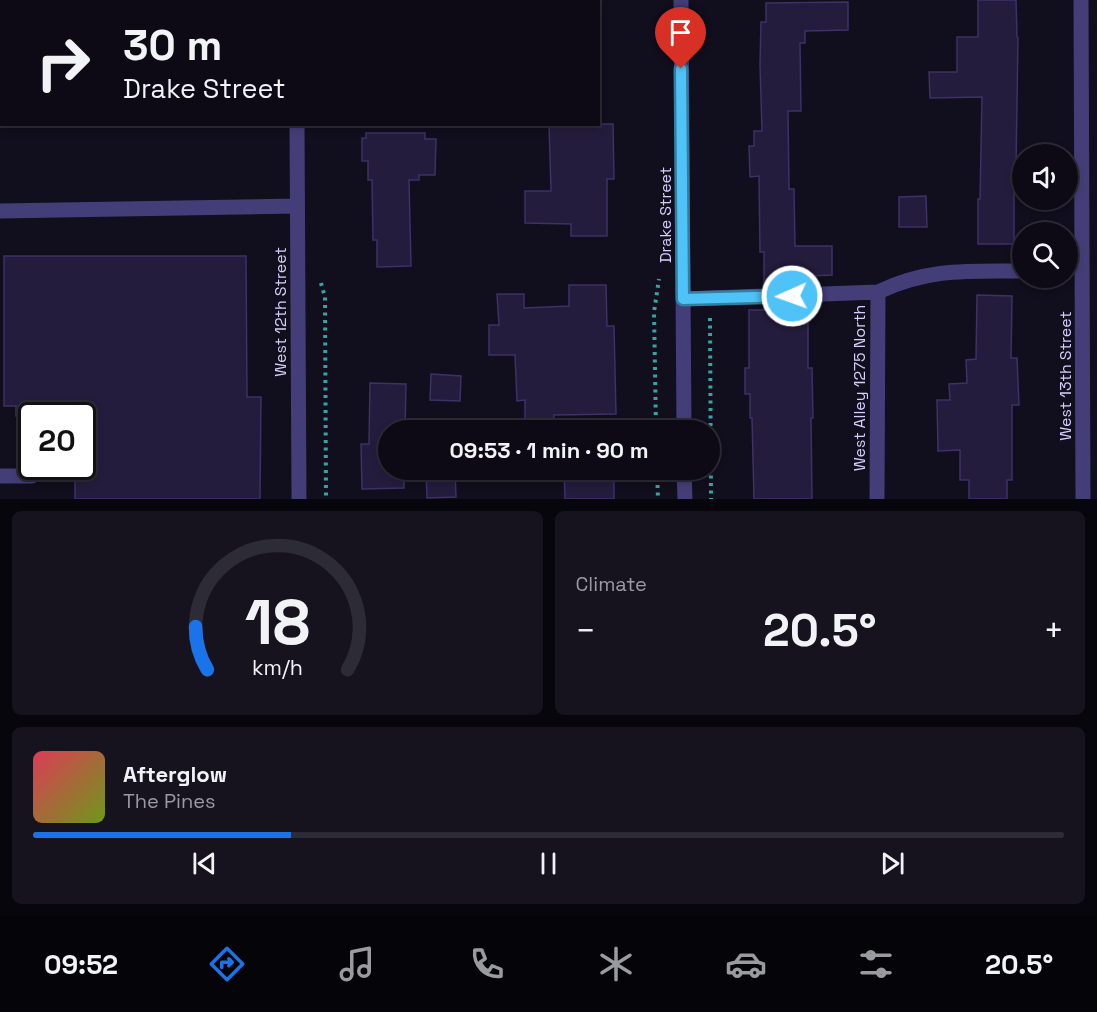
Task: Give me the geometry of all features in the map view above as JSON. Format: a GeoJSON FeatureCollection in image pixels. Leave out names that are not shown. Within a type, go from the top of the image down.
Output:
{"type":"FeatureCollection","features":[{"type":"Feature","properties":{"kind":"street","name":"Drake Street"},"geometry":{"type":"LineString","coordinates":[[681,0],[684,420]]}},
{"type":"Feature","properties":{"kind":"street","name":"West 13th Street"},"geometry":{"type":"LineString","coordinates":[[1078,268],[1090,251],[1082,0]]}},
{"type":"Feature","properties":{"kind":"street","name":"West 12th Street"},"geometry":{"type":"LineString","coordinates":[[297,126],[299,499]]}},
{"type":"Feature","properties":{"kind":"street"},"geometry":{"type":"LineString","coordinates":[[0,211],[297,206]]}},
{"type":"Feature","properties":{"kind":"street"},"geometry":{"type":"LineString","coordinates":[[878,292],[891,285],[917,277],[954,271],[1012,271]]}},
{"type":"Feature","properties":{"kind":"street","name":"West 13th Street"},"geometry":{"type":"LineString","coordinates":[[1076,288],[1083,499]]}},
{"type":"Feature","properties":{"kind":"street","name":"West Alley 1275 North"},"geometry":{"type":"LineString","coordinates":[[683,299],[878,292],[878,499]]}},
{"type":"Feature","properties":{"kind":"street"},"geometry":{"type":"LineString","coordinates":[[0,476],[18,476]]}},
{"type":"Feature","properties":{"kind":"street"},"geometry":{"type":"LineString","coordinates":[[684,480],[685,499]]}},
{"type":"Feature","properties":{"kind":"path"},"geometry":{"type":"LineString","coordinates":[[657,480],[658,499]]}},
{"type":"Feature","properties":{"kind":"building"},"geometry":{"type":"Polygon","coordinates":[[[978,0],[1016,0],[1018,38],[1016,144],[1012,144],[1014,222],[1012,222],[1012,244],[978,244],[982,97],[930,98],[929,72],[957,72],[957,37],[978,37],[978,0]]]}},
{"type":"Feature","properties":{"kind":"building"},"geometry":{"type":"Polygon","coordinates":[[[848,2],[848,30],[805,31],[805,43],[800,43],[801,111],[788,111],[789,189],[794,189],[795,246],[832,246],[832,275],[809,276],[808,285],[764,286],[764,252],[760,252],[759,176],[750,177],[749,146],[754,146],[754,131],[762,131],[761,22],[766,22],[766,3],[848,2]]]}},
{"type":"Feature","properties":{"kind":"building"},"geometry":{"type":"Polygon","coordinates":[[[613,124],[614,179],[607,179],[607,236],[571,236],[571,224],[525,223],[525,191],[551,191],[549,126],[613,124]]]}},
{"type":"Feature","properties":{"kind":"building"},"geometry":{"type":"Polygon","coordinates":[[[366,133],[425,133],[425,139],[436,139],[435,175],[419,175],[419,180],[409,180],[411,266],[377,267],[377,240],[373,240],[372,180],[368,180],[368,161],[362,161],[362,138],[366,138],[366,133]]]}},
{"type":"Feature","properties":{"kind":"building"},"geometry":{"type":"Polygon","coordinates":[[[926,196],[927,227],[899,227],[899,197],[926,196]]]}},
{"type":"Feature","properties":{"kind":"building"},"geometry":{"type":"Polygon","coordinates":[[[4,256],[246,256],[247,397],[261,397],[260,499],[75,499],[75,480],[96,480],[96,402],[18,402],[18,416],[16,416],[16,406],[4,406],[4,256]]]}},
{"type":"Feature","properties":{"kind":"building"},"geometry":{"type":"Polygon","coordinates":[[[569,285],[606,285],[607,326],[614,326],[616,414],[554,415],[554,420],[525,420],[525,400],[517,401],[515,355],[489,355],[489,325],[499,325],[497,294],[524,294],[524,308],[569,306],[569,285]]]}},
{"type":"Feature","properties":{"kind":"building"},"geometry":{"type":"Polygon","coordinates":[[[977,295],[1012,296],[1011,358],[1017,358],[1019,405],[1012,405],[1012,480],[1007,480],[1007,499],[969,499],[969,480],[960,480],[960,450],[938,451],[937,400],[950,400],[949,384],[967,383],[966,360],[976,359],[977,295]]]}},
{"type":"Feature","properties":{"kind":"building"},"geometry":{"type":"Polygon","coordinates":[[[808,304],[808,368],[812,368],[812,499],[754,499],[750,394],[745,394],[745,368],[749,368],[749,310],[765,310],[765,306],[808,304]]]}},
{"type":"Feature","properties":{"kind":"building"},"geometry":{"type":"Polygon","coordinates":[[[431,374],[461,376],[460,401],[430,400],[431,374]]]}},
{"type":"Feature","properties":{"kind":"building"},"geometry":{"type":"Polygon","coordinates":[[[370,383],[406,384],[405,420],[378,420],[378,480],[404,480],[404,488],[362,489],[361,444],[369,444],[370,383]]]}},
{"type":"Feature","properties":{"kind":"building"},"geometry":{"type":"Polygon","coordinates":[[[426,480],[455,480],[456,497],[427,498],[426,480]]]}},
{"type":"Feature","properties":{"kind":"building"},"geometry":{"type":"Polygon","coordinates":[[[564,480],[614,480],[614,499],[565,499],[564,480]]]}},
{"type":"Feature","properties":{"kind":"route"},"geometry":{"type":"LineString","coordinates":[[681,69],[683,299],[792,296]]}}]}
